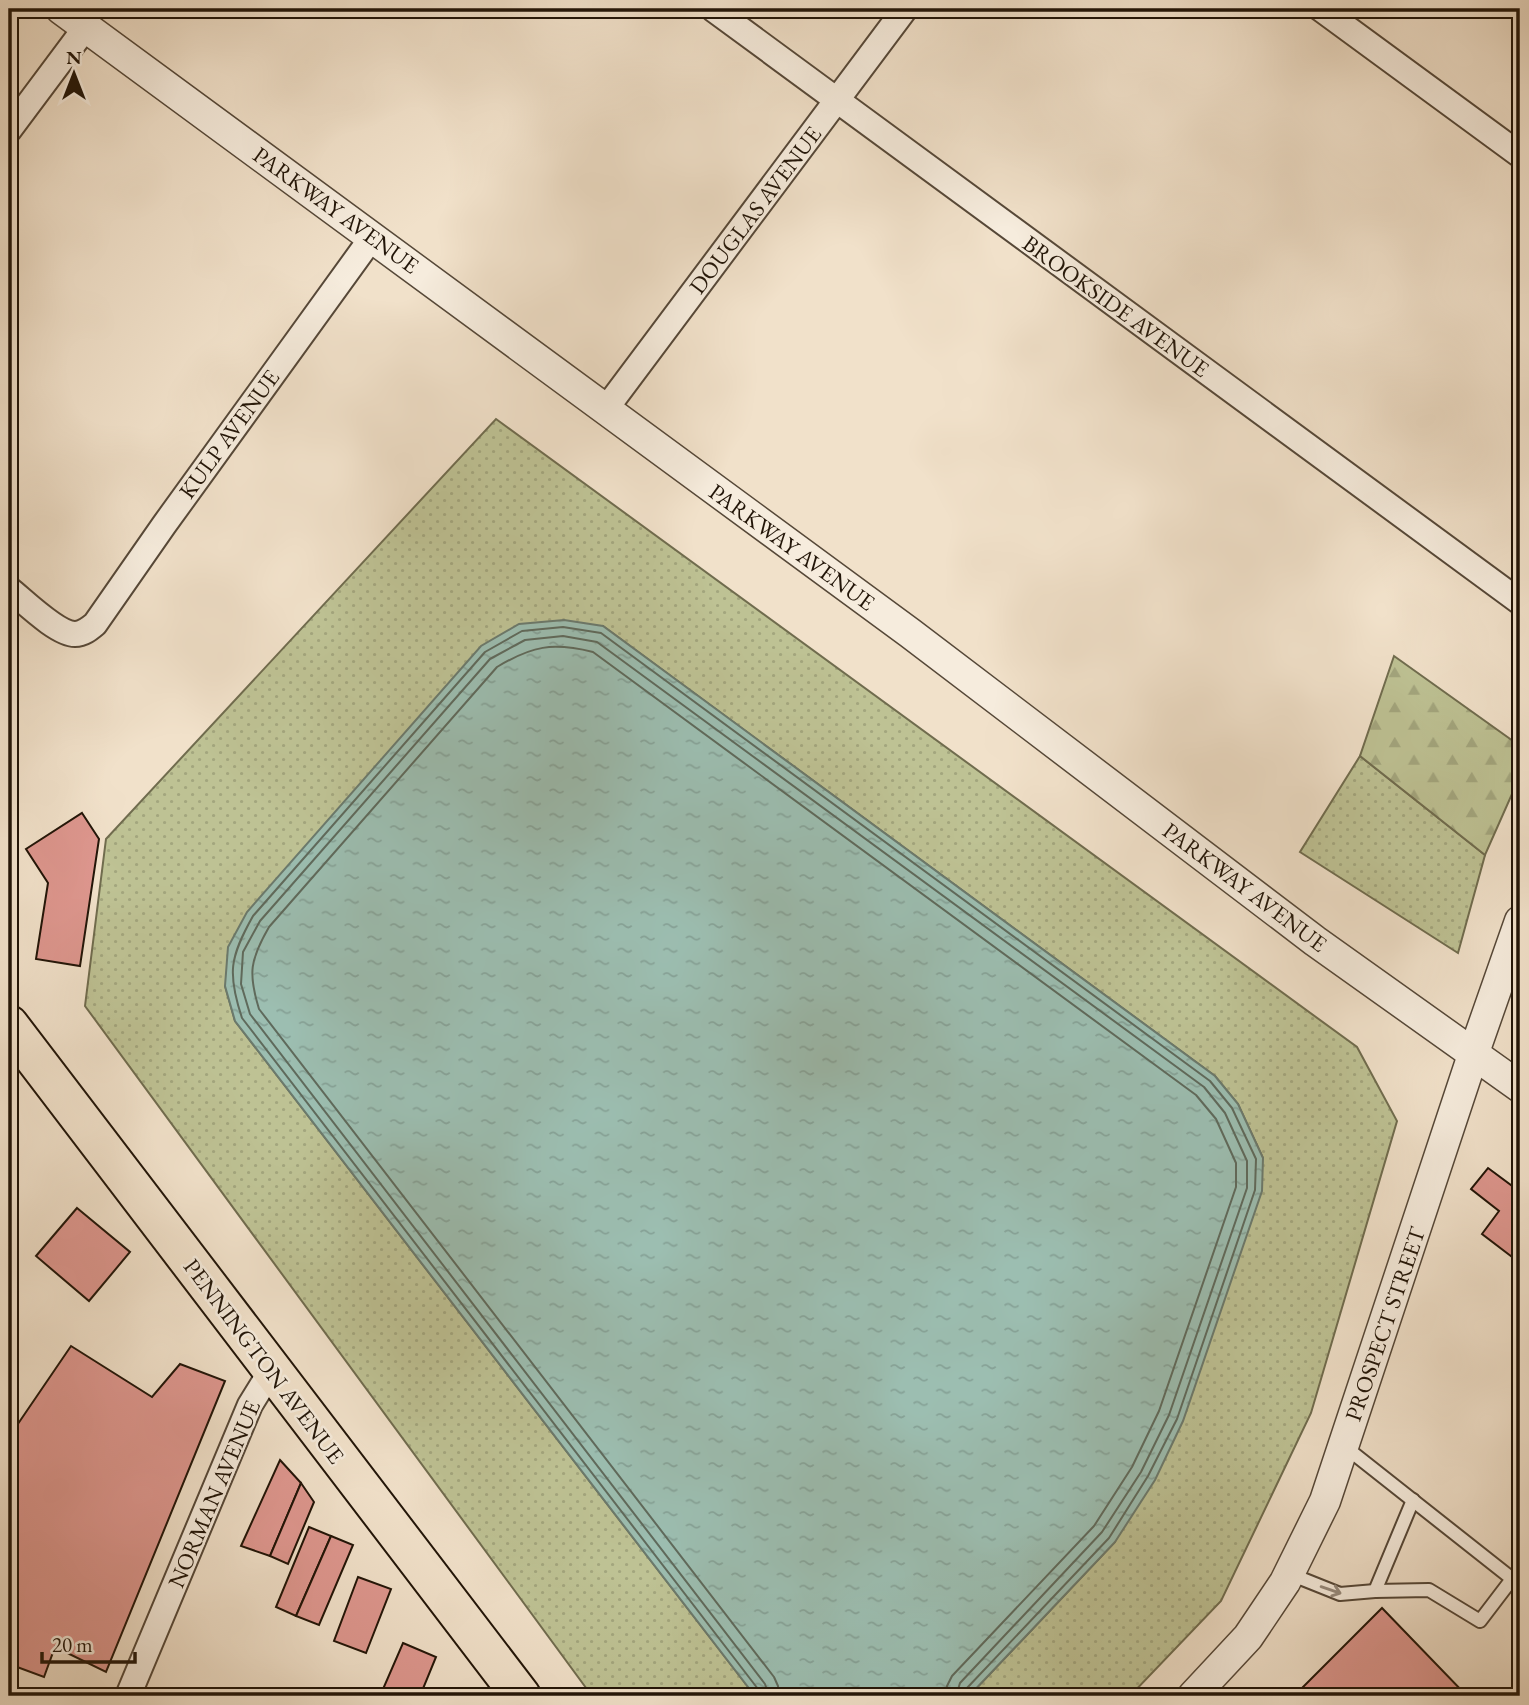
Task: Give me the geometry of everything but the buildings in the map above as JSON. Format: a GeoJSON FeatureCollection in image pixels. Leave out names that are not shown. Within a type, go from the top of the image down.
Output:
{"type":"FeatureCollection","features":[{"type":"Feature","properties":{"kind":"main road","name":"PENNINGTON AVENUE"},"geometry":{"type":"LineString","coordinates":[[12,1037],[518,1695]]}},
{"type":"Feature","properties":{"kind":"street","name":"PARKWAY AVENUE"},"geometry":{"type":"LineString","coordinates":[[61,9],[373,236],[605,411],[1060,745],[1315,941],[1520,1087]]}},
{"type":"Feature","properties":{"kind":"street","name":"BROOKSIDE AVENUE"},"geometry":{"type":"LineString","coordinates":[[713,9],[1520,603]]}},
{"type":"Feature","properties":{"kind":"street","name":"DOUGLAS AVENUE"},"geometry":{"type":"LineString","coordinates":[[605,411],[905,9]]}},
{"type":"Feature","properties":{"kind":"street"},"geometry":{"type":"LineString","coordinates":[[1321,9],[1520,155]]}},
{"type":"Feature","properties":{"kind":"street"},"geometry":{"type":"LineString","coordinates":[[9,130],[86,27]]}},
{"type":"Feature","properties":{"kind":"street","name":"KULP AVENUE"},"geometry":{"type":"LineString","coordinates":[[9,589],[64,632],[85,632],[95,624],[163,525],[373,236]]}},
{"type":"Feature","properties":{"kind":"street","name":"PROSPECT STREET"},"geometry":{"type":"LineString","coordinates":[[1193,1696],[1248,1637],[1290,1574],[1325,1501],[1520,921]]}},
{"type":"Feature","properties":{"kind":"street","name":"NORMAN AVENUE"},"geometry":{"type":"LineString","coordinates":[[128,1696],[250,1405],[271,1371]]}},
{"type":"Feature","properties":{"kind":"lane"},"geometry":{"type":"LineString","coordinates":[[1290,1574],[1340,1594],[1429,1590],[1480,1621],[1516,1582],[1344,1445]]}},
{"type":"Feature","properties":{"kind":"lane"},"geometry":{"type":"LineString","coordinates":[[1375,1591],[1413,1500]]}},
{"type":"Feature","properties":{"kind":"green space"},"geometry":{"type":"Polygon","coordinates":[[[496,419],[1357,1047],[1397,1121],[1311,1413],[1221,1601],[1130,1696],[969,1696],[1115,1542],[1263,1158],[1238,1104],[1215,1076],[603,626],[225,986],[235,1021],[755,1696],[592,1696],[85,1006],[106,839],[496,419]]]}},
{"type":"Feature","properties":{"kind":"green space"},"geometry":{"type":"Polygon","coordinates":[[[1394,656],[1520,746],[1520,776],[1485,855],[1360,756],[1394,656]]]}},
{"type":"Feature","properties":{"kind":"green space"},"geometry":{"type":"Polygon","coordinates":[[[1360,756],[1485,855],[1458,953],[1300,852],[1360,756]]]}},
{"type":"Feature","properties":{"kind":"water"},"geometry":{"type":"Polygon","coordinates":[[[564,620],[603,626],[1215,1076],[1238,1104],[1263,1158],[1262,1191],[1183,1421],[1155,1480],[1115,1542],[969,1696],[755,1696],[235,1021],[225,986],[228,947],[247,912],[481,646],[519,624],[564,620]]]}}]}
